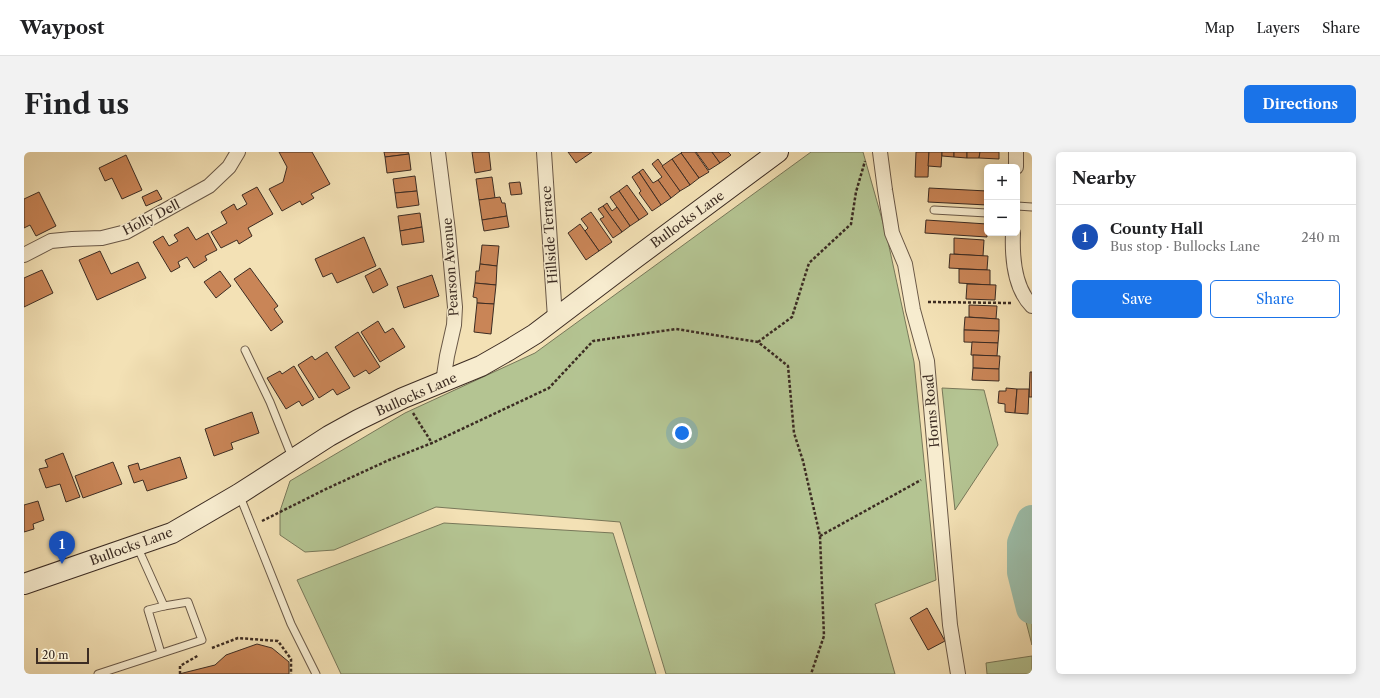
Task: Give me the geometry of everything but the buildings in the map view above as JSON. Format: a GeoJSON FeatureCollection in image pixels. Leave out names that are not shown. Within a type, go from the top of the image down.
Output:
{"type":"FeatureCollection","features":[{"type":"Feature","properties":{"kind":"main road","name":"Bullocks Lane"},"geometry":{"type":"LineString","coordinates":[[24,584],[172,533],[239,494],[293,459],[358,420],[403,398],[481,366],[509,350],[535,334],[778,152]]}},
{"type":"Feature","properties":{"kind":"street","name":"Holly Dell"},"geometry":{"type":"LineString","coordinates":[[24,255],[51,241],[102,238],[126,232],[209,186],[230,167],[238,152]]}},
{"type":"Feature","properties":{"kind":"street","name":"Pearson Avenue"},"geometry":{"type":"LineString","coordinates":[[438,152],[448,232],[455,307],[454,325],[446,356],[443,382]]}},
{"type":"Feature","properties":{"kind":"street","name":"Hillside Terrace"},"geometry":{"type":"LineString","coordinates":[[544,152],[555,318]]}},
{"type":"Feature","properties":{"kind":"street","name":"Horns Road"},"geometry":{"type":"LineString","coordinates":[[880,152],[884,190],[892,233],[905,264],[911,302],[926,361],[949,618],[958,674]]}},
{"type":"Feature","properties":{"kind":"street"},"geometry":{"type":"LineString","coordinates":[[1016,152],[1016,164]]}},
{"type":"Feature","properties":{"kind":"street"},"geometry":{"type":"LineString","coordinates":[[1013,236],[1012,253],[1017,279],[1026,299],[1031,305]]}},
{"type":"Feature","properties":{"kind":"lane"},"geometry":{"type":"LineString","coordinates":[[1020,206],[1032,207]]}},
{"type":"Feature","properties":{"kind":"lane"},"geometry":{"type":"LineString","coordinates":[[934,210],[984,213]]}},
{"type":"Feature","properties":{"kind":"lane"},"geometry":{"type":"LineString","coordinates":[[245,350],[270,402],[293,459]]}},
{"type":"Feature","properties":{"kind":"lane"},"geometry":{"type":"LineString","coordinates":[[239,494],[291,624],[316,674]]}},
{"type":"Feature","properties":{"kind":"lane"},"geometry":{"type":"LineString","coordinates":[[137,546],[164,606]]}},
{"type":"Feature","properties":{"kind":"lane"},"geometry":{"type":"LineString","coordinates":[[98,674],[202,640],[188,602],[148,610],[161,653]]}},
{"type":"Feature","properties":{"kind":"path"},"geometry":{"type":"LineString","coordinates":[[758,342],[792,317],[809,263],[851,224],[856,192],[866,158]]}},
{"type":"Feature","properties":{"kind":"path"},"geometry":{"type":"LineString","coordinates":[[911,302],[1031,305]]}},
{"type":"Feature","properties":{"kind":"path"},"geometry":{"type":"LineString","coordinates":[[252,526],[326,489],[389,460],[432,443],[549,388],[593,341],[676,329],[758,342],[788,366],[794,433],[803,460],[820,536],[824,636],[811,674]]}},
{"type":"Feature","properties":{"kind":"path"},"geometry":{"type":"LineString","coordinates":[[403,398],[432,443]]}},
{"type":"Feature","properties":{"kind":"path"},"geometry":{"type":"LineString","coordinates":[[820,536],[936,472]]}},
{"type":"Feature","properties":{"kind":"path"},"geometry":{"type":"LineString","coordinates":[[209,649],[238,638],[278,642],[291,659],[291,674]]}},
{"type":"Feature","properties":{"kind":"path"},"geometry":{"type":"LineString","coordinates":[[180,674],[180,666],[204,652]]}},
{"type":"Feature","properties":{"kind":"green space"},"geometry":{"type":"Polygon","coordinates":[[[811,152],[863,152],[887,237],[914,362],[936,580],[875,604],[895,674],[666,674],[620,522],[436,507],[334,550],[305,552],[280,535],[280,511],[290,481],[405,413],[535,353],[811,152]]]}},
{"type":"Feature","properties":{"kind":"green space"},"geometry":{"type":"Polygon","coordinates":[[[942,388],[984,390],[998,445],[955,510],[942,388]]]}},
{"type":"Feature","properties":{"kind":"green space"},"geometry":{"type":"Polygon","coordinates":[[[444,523],[613,533],[656,674],[341,674],[297,580],[444,523]]]}},
{"type":"Feature","properties":{"kind":"green space"},"geometry":{"type":"Polygon","coordinates":[[[1032,542],[1032,645],[1016,583],[1032,542]]]}},
{"type":"Feature","properties":{"kind":"green space"},"geometry":{"type":"Polygon","coordinates":[[[1032,656],[1032,674],[987,674],[986,663],[1032,656]]]}},
{"type":"Feature","properties":{"kind":"waterway"},"geometry":{"type":"LineString","coordinates":[[1032,521],[1023,543],[1023,572],[1032,608]]}},
{"type":"Feature","properties":{"kind":"place","name":"County Hall"},"geometry":{"type":"Point","coordinates":[62,564]}}]}
